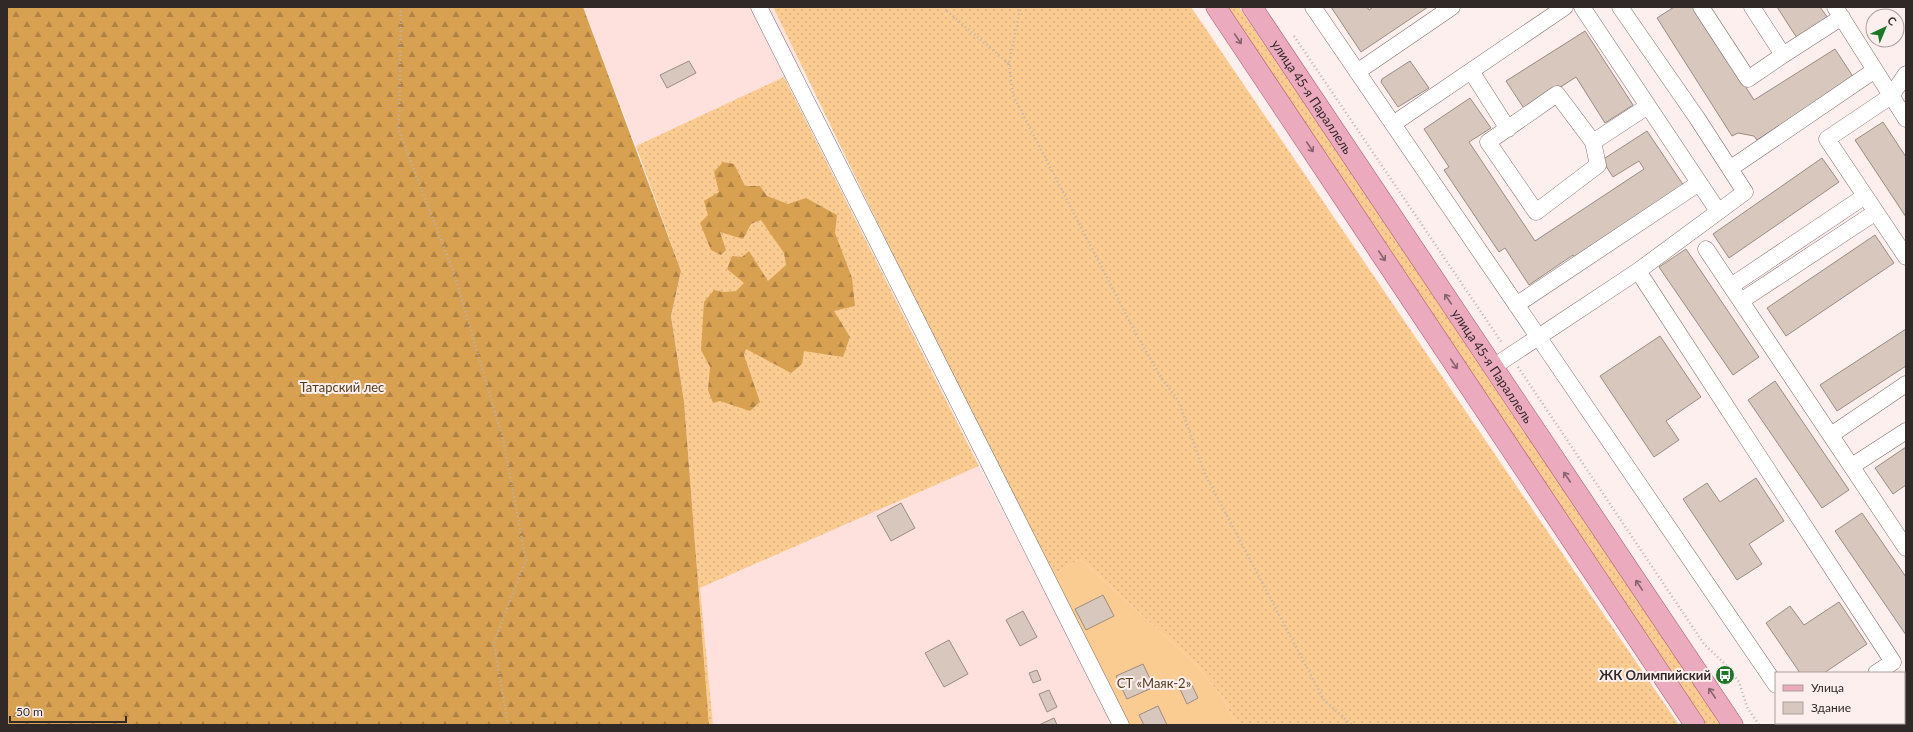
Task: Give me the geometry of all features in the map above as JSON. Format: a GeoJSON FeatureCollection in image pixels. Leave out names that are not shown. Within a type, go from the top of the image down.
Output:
{"type":"FeatureCollection","features":[{"type":"Feature","properties":{"kind":"main road"},"geometry":{"type":"LineString","coordinates":[[1216,7],[1695,725]]}},
{"type":"Feature","properties":{"kind":"main road","name":"улица 45-я Параллель"},"geometry":{"type":"LineString","coordinates":[[1252,7],[1734,725]]}},
{"type":"Feature","properties":{"kind":"street"},"geometry":{"type":"LineString","coordinates":[[759,7],[1121,725]]}},
{"type":"Feature","properties":{"kind":"street"},"geometry":{"type":"LineString","coordinates":[[1313,7],[1775,684]]}},
{"type":"Feature","properties":{"kind":"street"},"geometry":{"type":"LineString","coordinates":[[1357,72],[1452,7]]}},
{"type":"Feature","properties":{"kind":"street"},"geometry":{"type":"LineString","coordinates":[[1393,124],[1566,7]]}},
{"type":"Feature","properties":{"kind":"street"},"geometry":{"type":"LineString","coordinates":[[1582,7],[1718,212]]}},
{"type":"Feature","properties":{"kind":"street"},"geometry":{"type":"LineString","coordinates":[[1700,7],[1748,79],[1783,55],[1838,12],[1906,119]]}},
{"type":"Feature","properties":{"kind":"street"},"geometry":{"type":"LineString","coordinates":[[1752,7],[1783,55]]}},
{"type":"Feature","properties":{"kind":"street"},"geometry":{"type":"LineString","coordinates":[[1493,367],[1638,271],[1745,192],[1731,168],[1626,9]]}},
{"type":"Feature","properties":{"kind":"street"},"geometry":{"type":"LineString","coordinates":[[1731,168],[1875,70]]}},
{"type":"Feature","properties":{"kind":"street"},"geometry":{"type":"LineString","coordinates":[[1470,71],[1508,129]]}},
{"type":"Feature","properties":{"kind":"street"},"geometry":{"type":"LineString","coordinates":[[1906,74],[1891,96],[1826,139],[1906,257]]}},
{"type":"Feature","properties":{"kind":"street"},"geometry":{"type":"LineString","coordinates":[[1557,94],[1593,142],[1598,165],[1536,212],[1488,142],[1557,94]]}},
{"type":"Feature","properties":{"kind":"street"},"geometry":{"type":"LineString","coordinates":[[1593,142],[1648,106]]}},
{"type":"Feature","properties":{"kind":"street"},"geometry":{"type":"LineString","coordinates":[[1516,305],[1699,183]]}},
{"type":"Feature","properties":{"kind":"street"},"geometry":{"type":"LineString","coordinates":[[1731,286],[1865,196]]}},
{"type":"Feature","properties":{"kind":"street"},"geometry":{"type":"LineString","coordinates":[[1742,301],[1876,212]]}},
{"type":"Feature","properties":{"kind":"street"},"geometry":{"type":"LineString","coordinates":[[1706,249],[1906,548]]}},
{"type":"Feature","properties":{"kind":"street"},"geometry":{"type":"LineString","coordinates":[[1638,271],[1893,662],[1878,672]]}},
{"type":"Feature","properties":{"kind":"street"},"geometry":{"type":"LineString","coordinates":[[1831,435],[1906,384]]}},
{"type":"Feature","properties":{"kind":"street"},"geometry":{"type":"LineString","coordinates":[[1852,466],[1906,431]]}},
{"type":"Feature","properties":{"kind":"path"},"geometry":{"type":"LineString","coordinates":[[401,7],[400,131],[454,273],[503,439],[526,560],[494,643],[508,725]]}},
{"type":"Feature","properties":{"kind":"path"},"geometry":{"type":"LineString","coordinates":[[946,7],[947,11],[1009,64]]}},
{"type":"Feature","properties":{"kind":"path"},"geometry":{"type":"LineString","coordinates":[[1018,7],[1020,10],[1009,64],[1014,95],[1135,332],[1162,378],[1178,400],[1205,474],[1324,700],[1352,725]]}},
{"type":"Feature","properties":{"kind":"shaded area"},"geometry":{"type":"Polygon","coordinates":[[[583,7],[773,7],[802,69],[636,146],[583,7]]]}},
{"type":"Feature","properties":{"kind":"shaded area"},"geometry":{"type":"Polygon","coordinates":[[[979,466],[1114,725],[713,725],[700,588],[979,466]]]}},
{"type":"Feature","properties":{"kind":"green space","name":"Татарский лес"},"geometry":{"type":"Polygon","coordinates":[[[7,7],[583,7],[681,271],[671,316],[684,401],[709,725],[7,725],[7,7]]]}},
{"type":"Feature","properties":{"kind":"green space"},"geometry":{"type":"Polygon","coordinates":[[[773,7],[1191,7],[1679,725],[1236,725],[1223,698],[1195,663],[1080,559],[1053,575],[952,376],[773,7]]]}},
{"type":"Feature","properties":{"kind":"green space"},"geometry":{"type":"Polygon","coordinates":[[[1222,7],[1239,7],[1722,725],[1707,725],[1222,7]]]}},
{"type":"Feature","properties":{"kind":"green space"},"geometry":{"type":"Polygon","coordinates":[[[784,77],[979,466],[700,588],[713,725],[709,725],[684,401],[671,316],[681,271],[636,146],[784,77]]]}},
{"type":"Feature","properties":{"kind":"green space"},"geometry":{"type":"Polygon","coordinates":[[[723,162],[734,164],[745,186],[760,186],[767,196],[788,204],[806,198],[837,215],[835,233],[852,278],[855,306],[834,311],[850,337],[843,357],[804,351],[802,364],[791,373],[746,349],[744,355],[760,402],[750,411],[720,401],[713,403],[708,390],[710,367],[701,350],[704,302],[714,290],[724,292],[736,291],[744,283],[727,269],[732,256],[742,257],[749,251],[768,281],[786,265],[784,253],[761,220],[751,224],[743,239],[720,232],[726,250],[721,255],[711,250],[700,223],[708,215],[704,201],[719,192],[714,172],[723,162]]]}},
{"type":"Feature","properties":{"kind":"green space","name":"СТ «Маяк-2»"},"geometry":{"type":"Polygon","coordinates":[[[1080,559],[1195,663],[1223,698],[1236,725],[1129,725],[1053,575],[1080,559]]]}},
{"type":"Feature","properties":{"kind":"building"},"geometry":{"type":"Polygon","coordinates":[[[1331,7],[1367,7],[1369,10],[1373,7],[1428,7],[1361,52],[1331,7]]]}},
{"type":"Feature","properties":{"kind":"building"},"geometry":{"type":"Polygon","coordinates":[[[1674,7],[1695,7],[1754,100],[1835,49],[1854,78],[1757,140],[1754,136],[1738,133],[1732,136],[1657,18],[1674,7]]]}},
{"type":"Feature","properties":{"kind":"building"},"geometry":{"type":"Polygon","coordinates":[[[1777,7],[1820,7],[1828,18],[1797,38],[1777,7]]]}},
{"type":"Feature","properties":{"kind":"building"},"geometry":{"type":"Polygon","coordinates":[[[1585,31],[1633,105],[1605,123],[1576,77],[1525,110],[1506,81],[1585,31]]]}},
{"type":"Feature","properties":{"kind":"building"},"geometry":{"type":"Polygon","coordinates":[[[689,61],[696,73],[667,88],[660,75],[689,61]]]}},
{"type":"Feature","properties":{"kind":"building"},"geometry":{"type":"Polygon","coordinates":[[[1410,61],[1429,88],[1398,107],[1381,82],[1382,79],[1410,61]]]}},
{"type":"Feature","properties":{"kind":"building"},"geometry":{"type":"Polygon","coordinates":[[[1470,98],[1491,128],[1469,142],[1535,241],[1644,169],[1639,161],[1613,177],[1602,160],[1647,131],[1684,186],[1575,258],[1573,255],[1529,285],[1505,248],[1499,252],[1444,170],[1449,167],[1424,129],[1470,98]]]}},
{"type":"Feature","properties":{"kind":"building"},"geometry":{"type":"Polygon","coordinates":[[[1883,122],[1906,157],[1906,217],[1855,140],[1883,122]]]}},
{"type":"Feature","properties":{"kind":"building"},"geometry":{"type":"Polygon","coordinates":[[[1822,158],[1839,182],[1729,258],[1713,234],[1822,158]]]}},
{"type":"Feature","properties":{"kind":"building"},"geometry":{"type":"Polygon","coordinates":[[[1875,235],[1894,263],[1786,336],[1767,308],[1875,235]]]}},
{"type":"Feature","properties":{"kind":"building"},"geometry":{"type":"Polygon","coordinates":[[[1686,249],[1759,357],[1733,375],[1659,267],[1686,249]]]}},
{"type":"Feature","properties":{"kind":"building"},"geometry":{"type":"Polygon","coordinates":[[[1906,329],[1906,366],[1837,411],[1820,385],[1906,329]]]}},
{"type":"Feature","properties":{"kind":"building"},"geometry":{"type":"Polygon","coordinates":[[[1660,336],[1701,397],[1666,421],[1679,440],[1654,457],[1600,376],[1660,336]]]}},
{"type":"Feature","properties":{"kind":"building"},"geometry":{"type":"Polygon","coordinates":[[[1775,381],[1849,490],[1822,508],[1748,400],[1775,381]]]}},
{"type":"Feature","properties":{"kind":"building"},"geometry":{"type":"Polygon","coordinates":[[[1906,447],[1906,485],[1893,494],[1875,468],[1906,447]]]}},
{"type":"Feature","properties":{"kind":"building"},"geometry":{"type":"Polygon","coordinates":[[[1756,478],[1784,521],[1749,544],[1762,564],[1737,580],[1683,499],[1707,483],[1720,502],[1756,478]]]}},
{"type":"Feature","properties":{"kind":"building"},"geometry":{"type":"Polygon","coordinates":[[[901,503],[915,528],[891,541],[877,516],[901,503]]]}},
{"type":"Feature","properties":{"kind":"building"},"geometry":{"type":"Polygon","coordinates":[[[1862,513],[1906,577],[1906,635],[1835,531],[1862,513]]]}},
{"type":"Feature","properties":{"kind":"building"},"geometry":{"type":"Polygon","coordinates":[[[1103,595],[1114,616],[1086,630],[1075,609],[1103,595]]]}},
{"type":"Feature","properties":{"kind":"building"},"geometry":{"type":"Polygon","coordinates":[[[1839,602],[1867,644],[1825,672],[1799,672],[1766,623],[1790,606],[1804,625],[1839,602]]]}},
{"type":"Feature","properties":{"kind":"building"},"geometry":{"type":"Polygon","coordinates":[[[1023,611],[1037,637],[1020,646],[1006,620],[1023,611]]]}},
{"type":"Feature","properties":{"kind":"building"},"geometry":{"type":"Polygon","coordinates":[[[949,640],[968,674],[944,687],[925,653],[949,640]]]}},
{"type":"Feature","properties":{"kind":"building"},"geometry":{"type":"Polygon","coordinates":[[[1143,664],[1154,687],[1127,699],[1116,676],[1143,664]]]}},
{"type":"Feature","properties":{"kind":"building"},"geometry":{"type":"Polygon","coordinates":[[[1037,670],[1041,680],[1033,683],[1029,673],[1037,670]]]}},
{"type":"Feature","properties":{"kind":"building"},"geometry":{"type":"Polygon","coordinates":[[[1191,683],[1198,698],[1187,704],[1180,689],[1191,683]]]}},
{"type":"Feature","properties":{"kind":"building"},"geometry":{"type":"Polygon","coordinates":[[[1906,683],[1905,724],[1905,684],[1906,683]]]}},
{"type":"Feature","properties":{"kind":"building"},"geometry":{"type":"Polygon","coordinates":[[[1049,690],[1057,707],[1047,712],[1039,694],[1049,690]]]}},
{"type":"Feature","properties":{"kind":"building"},"geometry":{"type":"Polygon","coordinates":[[[1158,706],[1167,725],[1144,725],[1139,715],[1158,706]]]}},
{"type":"Feature","properties":{"kind":"building"},"geometry":{"type":"Polygon","coordinates":[[[1054,718],[1057,725],[1039,725],[1054,718]]]}},
{"type":"Feature","properties":{"kind":"building"},"geometry":{"type":"Polygon","coordinates":[[[1858,724],[1859,725],[1837,725],[1858,724]]]}},
{"type":"Feature","properties":{"kind":"building"},"geometry":{"type":"Polygon","coordinates":[[[1880,724],[1904,724],[1903,725],[1880,724]]]}},
{"type":"Feature","properties":{"kind":"place","name":"ЖК Олимпийский"},"geometry":{"type":"Point","coordinates":[1725,675]}}]}
